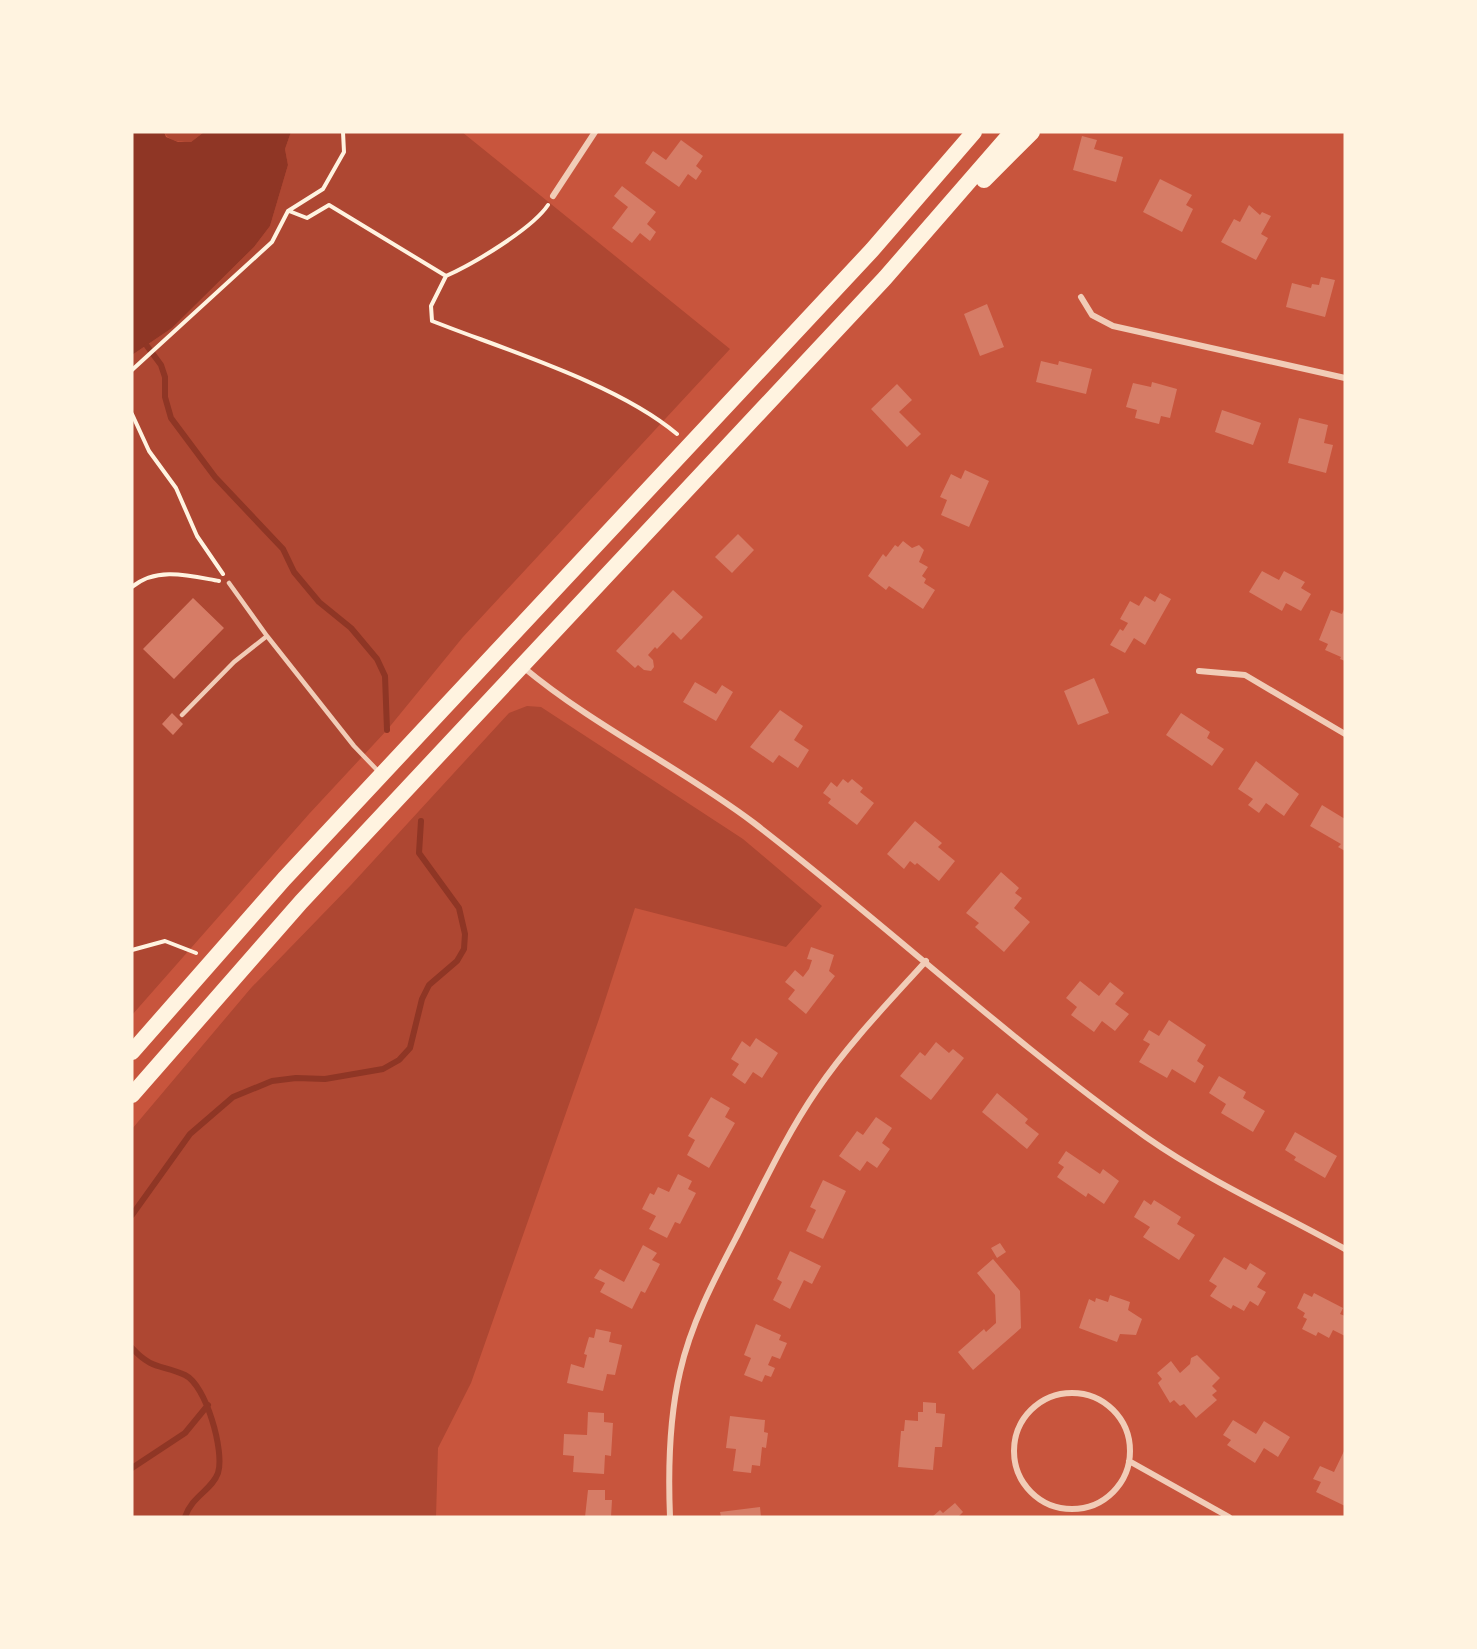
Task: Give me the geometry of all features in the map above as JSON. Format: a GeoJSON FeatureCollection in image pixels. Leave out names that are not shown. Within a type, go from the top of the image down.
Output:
{"type":"FeatureCollection","features":[{"type":"Feature","properties":{"kind":"highway"},"geometry":{"type":"LineString","coordinates":[[132,1052],[211,961],[382,775],[892,227],[974,132]]}},
{"type":"Feature","properties":{"kind":"highway"},"geometry":{"type":"LineString","coordinates":[[132,1095],[301,902],[885,278],[1012,132]]}},
{"type":"Feature","properties":{"kind":"highway"},"geometry":{"type":"LineString","coordinates":[[885,278],[1032,132]]}},
{"type":"Feature","properties":{"kind":"street"},"geometry":{"type":"LineString","coordinates":[[554,196],[595,132]]}},
{"type":"Feature","properties":{"kind":"street"},"geometry":{"type":"LineString","coordinates":[[1081,297],[1092,315],[1113,326],[1345,378]]}},
{"type":"Feature","properties":{"kind":"street"},"geometry":{"type":"LineString","coordinates":[[523,667],[573,705],[736,809],[926,961],[1080,1089],[1147,1137],[1206,1176],[1345,1249]]}},
{"type":"Feature","properties":{"kind":"street"},"geometry":{"type":"LineString","coordinates":[[1199,671],[1245,675],[1345,734]]}},
{"type":"Feature","properties":{"kind":"street"},"geometry":{"type":"LineString","coordinates":[[670,1517],[670,1453],[674,1404],[689,1340],[704,1303],[783,1147],[818,1089],[854,1042],[926,961]]}},
{"type":"Feature","properties":{"kind":"street"},"geometry":{"type":"LineString","coordinates":[[1079,1393],[1097,1398],[1113,1409],[1124,1424],[1129,1442],[1129,1461],[1123,1478],[1113,1492],[1099,1502],[1082,1508],[1065,1508],[1048,1504],[1033,1494],[1022,1481],[1015,1465],[1014,1448],[1018,1429],[1028,1413],[1042,1401],[1060,1394],[1079,1393]]}},
{"type":"Feature","properties":{"kind":"street"},"geometry":{"type":"LineString","coordinates":[[1129,1461],[1229,1517]]}},
{"type":"Feature","properties":{"kind":"lane"},"geometry":{"type":"LineString","coordinates":[[229,584],[354,746],[382,775]]}},
{"type":"Feature","properties":{"kind":"lane"},"geometry":{"type":"LineString","coordinates":[[182,716],[234,662],[267,636]]}},
{"type":"Feature","properties":{"kind":"path"},"geometry":{"type":"LineString","coordinates":[[132,370],[166,342],[272,242],[288,211],[323,189],[344,152],[343,132]]}},
{"type":"Feature","properties":{"kind":"path"},"geometry":{"type":"LineString","coordinates":[[554,196],[545,210],[526,226],[482,258],[446,276],[431,306],[432,321],[591,384],[663,422],[690,446]]}},
{"type":"Feature","properties":{"kind":"path"},"geometry":{"type":"LineString","coordinates":[[288,211],[308,218],[329,205],[446,276]]}},
{"type":"Feature","properties":{"kind":"path"},"geometry":{"type":"LineString","coordinates":[[132,414],[149,451],[176,488],[197,536],[229,584]]}},
{"type":"Feature","properties":{"kind":"path"},"geometry":{"type":"LineString","coordinates":[[132,587],[162,575],[178,573],[229,584]]}},
{"type":"Feature","properties":{"kind":"path"},"geometry":{"type":"LineString","coordinates":[[132,950],[165,941],[211,961]]}},
{"type":"Feature","properties":{"kind":"shaded area"},"geometry":{"type":"Polygon","coordinates":[[[132,132],[164,132],[166,137],[178,142],[191,142],[204,132],[291,132],[285,149],[288,165],[270,226],[254,247],[172,328],[132,355],[132,132]]]}},
{"type":"Feature","properties":{"kind":"shaded area"},"geometry":{"type":"Polygon","coordinates":[[[164,132],[204,132],[191,142],[172,140],[164,132]]]}},
{"type":"Feature","properties":{"kind":"shaded area"},"geometry":{"type":"Polygon","coordinates":[[[291,132],[462,132],[730,349],[463,637],[387,730],[309,814],[132,1015],[132,355],[172,328],[254,247],[270,226],[288,165],[285,149],[291,132]]]}},
{"type":"Feature","properties":{"kind":"shaded area"},"geometry":{"type":"Polygon","coordinates":[[[527,706],[541,707],[743,839],[822,906],[786,947],[635,908],[599,1019],[471,1383],[438,1448],[436,1517],[132,1517],[132,1129],[251,988],[351,885],[509,713],[527,706]]]}},
{"type":"Feature","properties":{"kind":"building"},"geometry":{"type":"Polygon","coordinates":[[[1082,136],[1097,140],[1094,149],[1123,157],[1116,182],[1073,170],[1082,136]]]}},
{"type":"Feature","properties":{"kind":"building"},"geometry":{"type":"Polygon","coordinates":[[[681,140],[703,156],[696,166],[702,171],[696,180],[688,174],[679,187],[645,163],[653,151],[666,160],[681,140]]]}},
{"type":"Feature","properties":{"kind":"building"},"geometry":{"type":"Polygon","coordinates":[[[1160,179],[1192,195],[1186,205],[1193,209],[1182,232],[1143,212],[1160,179]]]}},
{"type":"Feature","properties":{"kind":"building"},"geometry":{"type":"Polygon","coordinates":[[[622,186],[656,212],[647,224],[656,232],[650,241],[640,233],[632,243],[612,228],[628,207],[614,196],[622,186]]]}},
{"type":"Feature","properties":{"kind":"building"},"geometry":{"type":"Polygon","coordinates":[[[1249,205],[1260,215],[1262,212],[1271,216],[1261,234],[1268,238],[1256,260],[1221,242],[1234,219],[1240,222],[1249,205]]]}},
{"type":"Feature","properties":{"kind":"building"},"geometry":{"type":"Polygon","coordinates":[[[1321,277],[1335,280],[1325,317],[1286,307],[1292,283],[1311,288],[1312,284],[1319,285],[1321,277]]]}},
{"type":"Feature","properties":{"kind":"building"},"geometry":{"type":"Polygon","coordinates":[[[987,304],[1004,347],[980,356],[964,314],[987,304]]]}},
{"type":"Feature","properties":{"kind":"building"},"geometry":{"type":"Polygon","coordinates":[[[1041,361],[1058,365],[1059,361],[1092,369],[1086,394],[1036,382],[1041,361]]]}},
{"type":"Feature","properties":{"kind":"building"},"geometry":{"type":"Polygon","coordinates":[[[1152,382],[1177,389],[1170,418],[1161,416],[1159,424],[1135,418],[1137,410],[1126,407],[1133,383],[1151,387],[1152,382]]]}},
{"type":"Feature","properties":{"kind":"building"},"geometry":{"type":"Polygon","coordinates":[[[897,384],[912,400],[899,412],[921,434],[907,447],[871,409],[897,384]]]}},
{"type":"Feature","properties":{"kind":"building"},"geometry":{"type":"Polygon","coordinates":[[[1222,410],[1261,423],[1253,445],[1215,432],[1222,410]]]}},
{"type":"Feature","properties":{"kind":"building"},"geometry":{"type":"Polygon","coordinates":[[[1299,418],[1328,425],[1324,443],[1333,445],[1326,473],[1288,463],[1299,418]]]}},
{"type":"Feature","properties":{"kind":"building"},"geometry":{"type":"Polygon","coordinates":[[[965,470],[989,481],[969,527],[941,515],[947,500],[940,497],[951,474],[961,479],[965,470]]]}},
{"type":"Feature","properties":{"kind":"building"},"geometry":{"type":"Polygon","coordinates":[[[738,534],[754,550],[732,573],[715,557],[738,534]]]}},
{"type":"Feature","properties":{"kind":"building"},"geometry":{"type":"Polygon","coordinates":[[[903,541],[912,548],[919,545],[924,550],[919,562],[928,567],[922,576],[926,579],[924,583],[935,590],[923,609],[889,586],[886,590],[868,576],[883,554],[886,557],[895,545],[898,547],[903,541]]]}},
{"type":"Feature","properties":{"kind":"building"},"geometry":{"type":"Polygon","coordinates":[[[1262,571],[1279,580],[1284,571],[1305,582],[1301,588],[1311,594],[1301,611],[1286,603],[1282,611],[1249,592],[1262,571]]]}},
{"type":"Feature","properties":{"kind":"building"},"geometry":{"type":"Polygon","coordinates":[[[673,590],[703,617],[681,640],[673,632],[657,649],[655,647],[648,655],[653,660],[654,667],[651,671],[644,670],[638,665],[635,668],[616,651],[673,590]]]}},
{"type":"Feature","properties":{"kind":"building"},"geometry":{"type":"Polygon","coordinates":[[[1160,593],[1171,599],[1145,645],[1134,638],[1125,653],[1110,645],[1120,629],[1123,631],[1128,623],[1120,619],[1130,601],[1139,606],[1145,596],[1155,602],[1160,593]]]}},
{"type":"Feature","properties":{"kind":"building"},"geometry":{"type":"Polygon","coordinates":[[[193,598],[224,628],[174,679],[143,649],[193,598]]]}},
{"type":"Feature","properties":{"kind":"building"},"geometry":{"type":"Polygon","coordinates":[[[1345,607],[1345,661],[1325,650],[1328,644],[1319,640],[1331,610],[1342,614],[1345,607]]]}},
{"type":"Feature","properties":{"kind":"building"},"geometry":{"type":"Polygon","coordinates":[[[1094,678],[1109,713],[1078,725],[1064,691],[1094,678]]]}},
{"type":"Feature","properties":{"kind":"building"},"geometry":{"type":"Polygon","coordinates":[[[695,682],[716,694],[722,685],[733,692],[716,721],[683,702],[695,682]]]}},
{"type":"Feature","properties":{"kind":"building"},"geometry":{"type":"Polygon","coordinates":[[[780,710],[803,726],[794,740],[809,750],[798,768],[779,755],[773,763],[750,747],[780,710]]]}},
{"type":"Feature","properties":{"kind":"building"},"geometry":{"type":"Polygon","coordinates":[[[172,713],[183,724],[173,735],[162,724],[172,713]]]}},
{"type":"Feature","properties":{"kind":"building"},"geometry":{"type":"Polygon","coordinates":[[[1181,713],[1210,732],[1207,738],[1224,749],[1212,766],[1166,735],[1181,713]]]}},
{"type":"Feature","properties":{"kind":"building"},"geometry":{"type":"Polygon","coordinates":[[[1256,761],[1299,794],[1284,816],[1266,803],[1259,813],[1248,805],[1253,799],[1238,789],[1256,761]]]}},
{"type":"Feature","properties":{"kind":"building"},"geometry":{"type":"Polygon","coordinates":[[[843,779],[848,783],[852,779],[863,788],[860,792],[874,803],[857,825],[828,803],[831,799],[823,793],[831,782],[837,787],[843,779]]]}},
{"type":"Feature","properties":{"kind":"building"},"geometry":{"type":"Polygon","coordinates":[[[1322,805],[1345,819],[1345,851],[1338,847],[1341,844],[1310,826],[1322,805]]]}},
{"type":"Feature","properties":{"kind":"building"},"geometry":{"type":"Polygon","coordinates":[[[915,821],[942,843],[938,847],[955,861],[939,881],[917,863],[915,865],[910,861],[904,869],[887,854],[915,821]]]}},
{"type":"Feature","properties":{"kind":"building"},"geometry":{"type":"Polygon","coordinates":[[[1001,872],[1019,888],[1015,893],[1022,898],[1014,908],[1030,922],[1004,952],[975,927],[979,923],[966,913],[1001,872]]]}},
{"type":"Feature","properties":{"kind":"building"},"geometry":{"type":"Polygon","coordinates":[[[811,947],[834,955],[829,971],[835,976],[806,1014],[788,999],[795,990],[785,982],[795,970],[803,977],[809,969],[812,960],[807,959],[811,947]]]}},
{"type":"Feature","properties":{"kind":"building"},"geometry":{"type":"Polygon","coordinates":[[[1080,981],[1099,996],[1110,982],[1124,993],[1115,1004],[1129,1014],[1115,1031],[1102,1021],[1094,1032],[1071,1015],[1077,1007],[1066,998],[1080,981]]]}},
{"type":"Feature","properties":{"kind":"building"},"geometry":{"type":"Polygon","coordinates":[[[1169,1020],[1206,1045],[1197,1061],[1204,1066],[1195,1083],[1172,1069],[1167,1078],[1139,1062],[1150,1044],[1143,1040],[1149,1030],[1159,1036],[1169,1020]]]}},
{"type":"Feature","properties":{"kind":"building"},"geometry":{"type":"Polygon","coordinates":[[[756,1038],[778,1053],[762,1078],[753,1072],[745,1084],[732,1075],[739,1064],[731,1059],[742,1041],[750,1047],[756,1038]]]}},
{"type":"Feature","properties":{"kind":"building"},"geometry":{"type":"Polygon","coordinates":[[[936,1042],[949,1053],[953,1049],[964,1058],[931,1100],[900,1076],[920,1052],[925,1056],[936,1042]]]}},
{"type":"Feature","properties":{"kind":"building"},"geometry":{"type":"Polygon","coordinates":[[[1219,1076],[1246,1092],[1243,1098],[1265,1111],[1253,1132],[1221,1113],[1226,1104],[1209,1093],[1219,1076]]]}},
{"type":"Feature","properties":{"kind":"building"},"geometry":{"type":"Polygon","coordinates":[[[997,1093],[1028,1119],[1025,1123],[1039,1134],[1027,1149],[982,1112],[997,1093]]]}},
{"type":"Feature","properties":{"kind":"building"},"geometry":{"type":"Polygon","coordinates":[[[711,1097],[730,1108],[725,1117],[735,1123],[709,1168],[687,1155],[695,1140],[688,1136],[711,1097]]]}},
{"type":"Feature","properties":{"kind":"building"},"geometry":{"type":"Polygon","coordinates":[[[876,1117],[892,1128],[882,1143],[890,1149],[877,1168],[867,1161],[860,1171],[839,1156],[857,1131],[863,1135],[876,1117]]]}},
{"type":"Feature","properties":{"kind":"building"},"geometry":{"type":"Polygon","coordinates":[[[1295,1132],[1337,1156],[1325,1178],[1294,1160],[1296,1157],[1285,1150],[1295,1132]]]}},
{"type":"Feature","properties":{"kind":"building"},"geometry":{"type":"Polygon","coordinates":[[[1066,1151],[1100,1174],[1103,1169],[1119,1181],[1104,1204],[1088,1193],[1086,1197],[1057,1177],[1064,1167],[1058,1163],[1066,1151]]]}},
{"type":"Feature","properties":{"kind":"building"},"geometry":{"type":"Polygon","coordinates":[[[678,1174],[692,1181],[688,1189],[696,1193],[680,1224],[675,1222],[667,1238],[649,1229],[656,1216],[642,1209],[650,1193],[654,1195],[658,1187],[669,1192],[678,1174]]]}},
{"type":"Feature","properties":{"kind":"building"},"geometry":{"type":"Polygon","coordinates":[[[823,1180],[846,1191],[823,1239],[806,1231],[816,1210],[810,1207],[823,1180]]]}},
{"type":"Feature","properties":{"kind":"building"},"geometry":{"type":"Polygon","coordinates":[[[1144,1200],[1151,1205],[1154,1200],[1181,1217],[1177,1224],[1195,1235],[1179,1260],[1143,1237],[1150,1227],[1134,1217],[1144,1200]]]}},
{"type":"Feature","properties":{"kind":"building"},"geometry":{"type":"Polygon","coordinates":[[[1000,1243],[1006,1252],[997,1258],[991,1248],[1000,1243]]]}},
{"type":"Feature","properties":{"kind":"building"},"geometry":{"type":"Polygon","coordinates":[[[643,1245],[657,1253],[652,1260],[660,1264],[645,1293],[641,1291],[632,1309],[600,1292],[605,1283],[594,1278],[600,1269],[624,1282],[643,1245]]]}},
{"type":"Feature","properties":{"kind":"building"},"geometry":{"type":"Polygon","coordinates":[[[790,1251],[821,1266],[812,1284],[804,1280],[790,1309],[773,1300],[782,1282],[777,1279],[790,1251]]]}},
{"type":"Feature","properties":{"kind":"building"},"geometry":{"type":"Polygon","coordinates":[[[1224,1257],[1246,1270],[1250,1263],[1266,1273],[1257,1287],[1266,1292],[1258,1306],[1250,1301],[1244,1311],[1233,1305],[1231,1309],[1210,1296],[1217,1286],[1209,1281],[1224,1257]]]}},
{"type":"Feature","properties":{"kind":"building"},"geometry":{"type":"Polygon","coordinates":[[[993,1259],[1020,1291],[1021,1328],[973,1370],[958,1352],[984,1329],[986,1332],[996,1323],[995,1295],[977,1273],[993,1259]]]}},
{"type":"Feature","properties":{"kind":"building"},"geometry":{"type":"Polygon","coordinates":[[[1304,1293],[1312,1297],[1314,1293],[1343,1308],[1340,1314],[1345,1316],[1345,1336],[1333,1330],[1329,1338],[1318,1332],[1316,1336],[1302,1329],[1307,1319],[1303,1317],[1305,1313],[1297,1308],[1304,1293]]]}},
{"type":"Feature","properties":{"kind":"building"},"geometry":{"type":"Polygon","coordinates":[[[1110,1295],[1130,1302],[1128,1310],[1142,1319],[1136,1335],[1120,1334],[1117,1342],[1079,1328],[1089,1299],[1095,1302],[1096,1298],[1108,1302],[1110,1295]]]}},
{"type":"Feature","properties":{"kind":"building"},"geometry":{"type":"Polygon","coordinates":[[[756,1324],[781,1335],[779,1340],[787,1343],[780,1359],[772,1356],[768,1365],[775,1368],[771,1377],[765,1375],[762,1382],[744,1375],[751,1358],[744,1355],[756,1324]]]}},
{"type":"Feature","properties":{"kind":"building"},"geometry":{"type":"Polygon","coordinates":[[[596,1329],[611,1332],[609,1342],[622,1345],[615,1375],[607,1374],[603,1391],[567,1383],[571,1364],[584,1368],[587,1355],[584,1354],[589,1337],[594,1338],[596,1329]]]}},
{"type":"Feature","properties":{"kind":"building"},"geometry":{"type":"Polygon","coordinates":[[[1197,1355],[1220,1378],[1212,1386],[1217,1391],[1212,1395],[1217,1400],[1196,1418],[1184,1404],[1180,1406],[1174,1400],[1170,1403],[1158,1383],[1162,1379],[1157,1373],[1171,1361],[1180,1373],[1190,1364],[1191,1358],[1197,1355]]]}},
{"type":"Feature","properties":{"kind":"building"},"geometry":{"type":"Polygon","coordinates":[[[923,1402],[936,1403],[936,1413],[945,1414],[942,1447],[935,1447],[933,1470],[898,1467],[901,1431],[904,1431],[905,1420],[918,1421],[918,1412],[923,1412],[923,1402]]]}},
{"type":"Feature","properties":{"kind":"building"},"geometry":{"type":"Polygon","coordinates":[[[588,1412],[604,1413],[604,1422],[613,1423],[611,1456],[605,1455],[604,1474],[573,1472],[574,1456],[563,1455],[564,1434],[587,1435],[588,1412]]]}},
{"type":"Feature","properties":{"kind":"building"},"geometry":{"type":"Polygon","coordinates":[[[730,1416],[765,1420],[764,1432],[768,1433],[766,1448],[762,1447],[760,1466],[752,1465],[751,1473],[733,1471],[736,1449],[726,1448],[730,1416]]]}},
{"type":"Feature","properties":{"kind":"building"},"geometry":{"type":"Polygon","coordinates":[[[1233,1420],[1256,1434],[1264,1421],[1290,1437],[1278,1457],[1264,1448],[1255,1463],[1227,1445],[1231,1440],[1223,1435],[1233,1420]]]}},
{"type":"Feature","properties":{"kind":"building"},"geometry":{"type":"Polygon","coordinates":[[[1345,1449],[1345,1506],[1316,1492],[1321,1482],[1313,1479],[1320,1466],[1334,1472],[1345,1449]]]}},
{"type":"Feature","properties":{"kind":"building"},"geometry":{"type":"Polygon","coordinates":[[[588,1490],[605,1490],[605,1500],[612,1500],[611,1517],[585,1517],[588,1490]]]}},
{"type":"Feature","properties":{"kind":"building"},"geometry":{"type":"Polygon","coordinates":[[[955,1503],[963,1512],[958,1517],[932,1517],[940,1510],[943,1513],[955,1503]]]}},
{"type":"Feature","properties":{"kind":"building"},"geometry":{"type":"Polygon","coordinates":[[[760,1507],[761,1517],[721,1517],[720,1512],[760,1507]]]}},
{"type":"Feature","properties":{"kind":"waterway"},"geometry":{"type":"LineString","coordinates":[[147,346],[161,365],[165,377],[165,397],[171,418],[215,477],[283,549],[294,572],[319,602],[351,628],[377,659],[385,676],[387,730]]}},
{"type":"Feature","properties":{"kind":"waterway"},"geometry":{"type":"LineString","coordinates":[[132,1215],[190,1134],[233,1097],[272,1081],[296,1078],[325,1079],[383,1069],[399,1060],[410,1048],[422,999],[429,985],[457,961],[464,949],[465,934],[459,908],[419,853],[421,821]]}},
{"type":"Feature","properties":{"kind":"waterway"},"geometry":{"type":"LineString","coordinates":[[132,1348],[152,1364],[185,1375],[193,1381],[207,1405],[212,1420],[219,1450],[218,1473],[192,1504],[185,1517]]}},
{"type":"Feature","properties":{"kind":"waterway"},"geometry":{"type":"LineString","coordinates":[[132,1468],[185,1433],[208,1405]]}}]}
